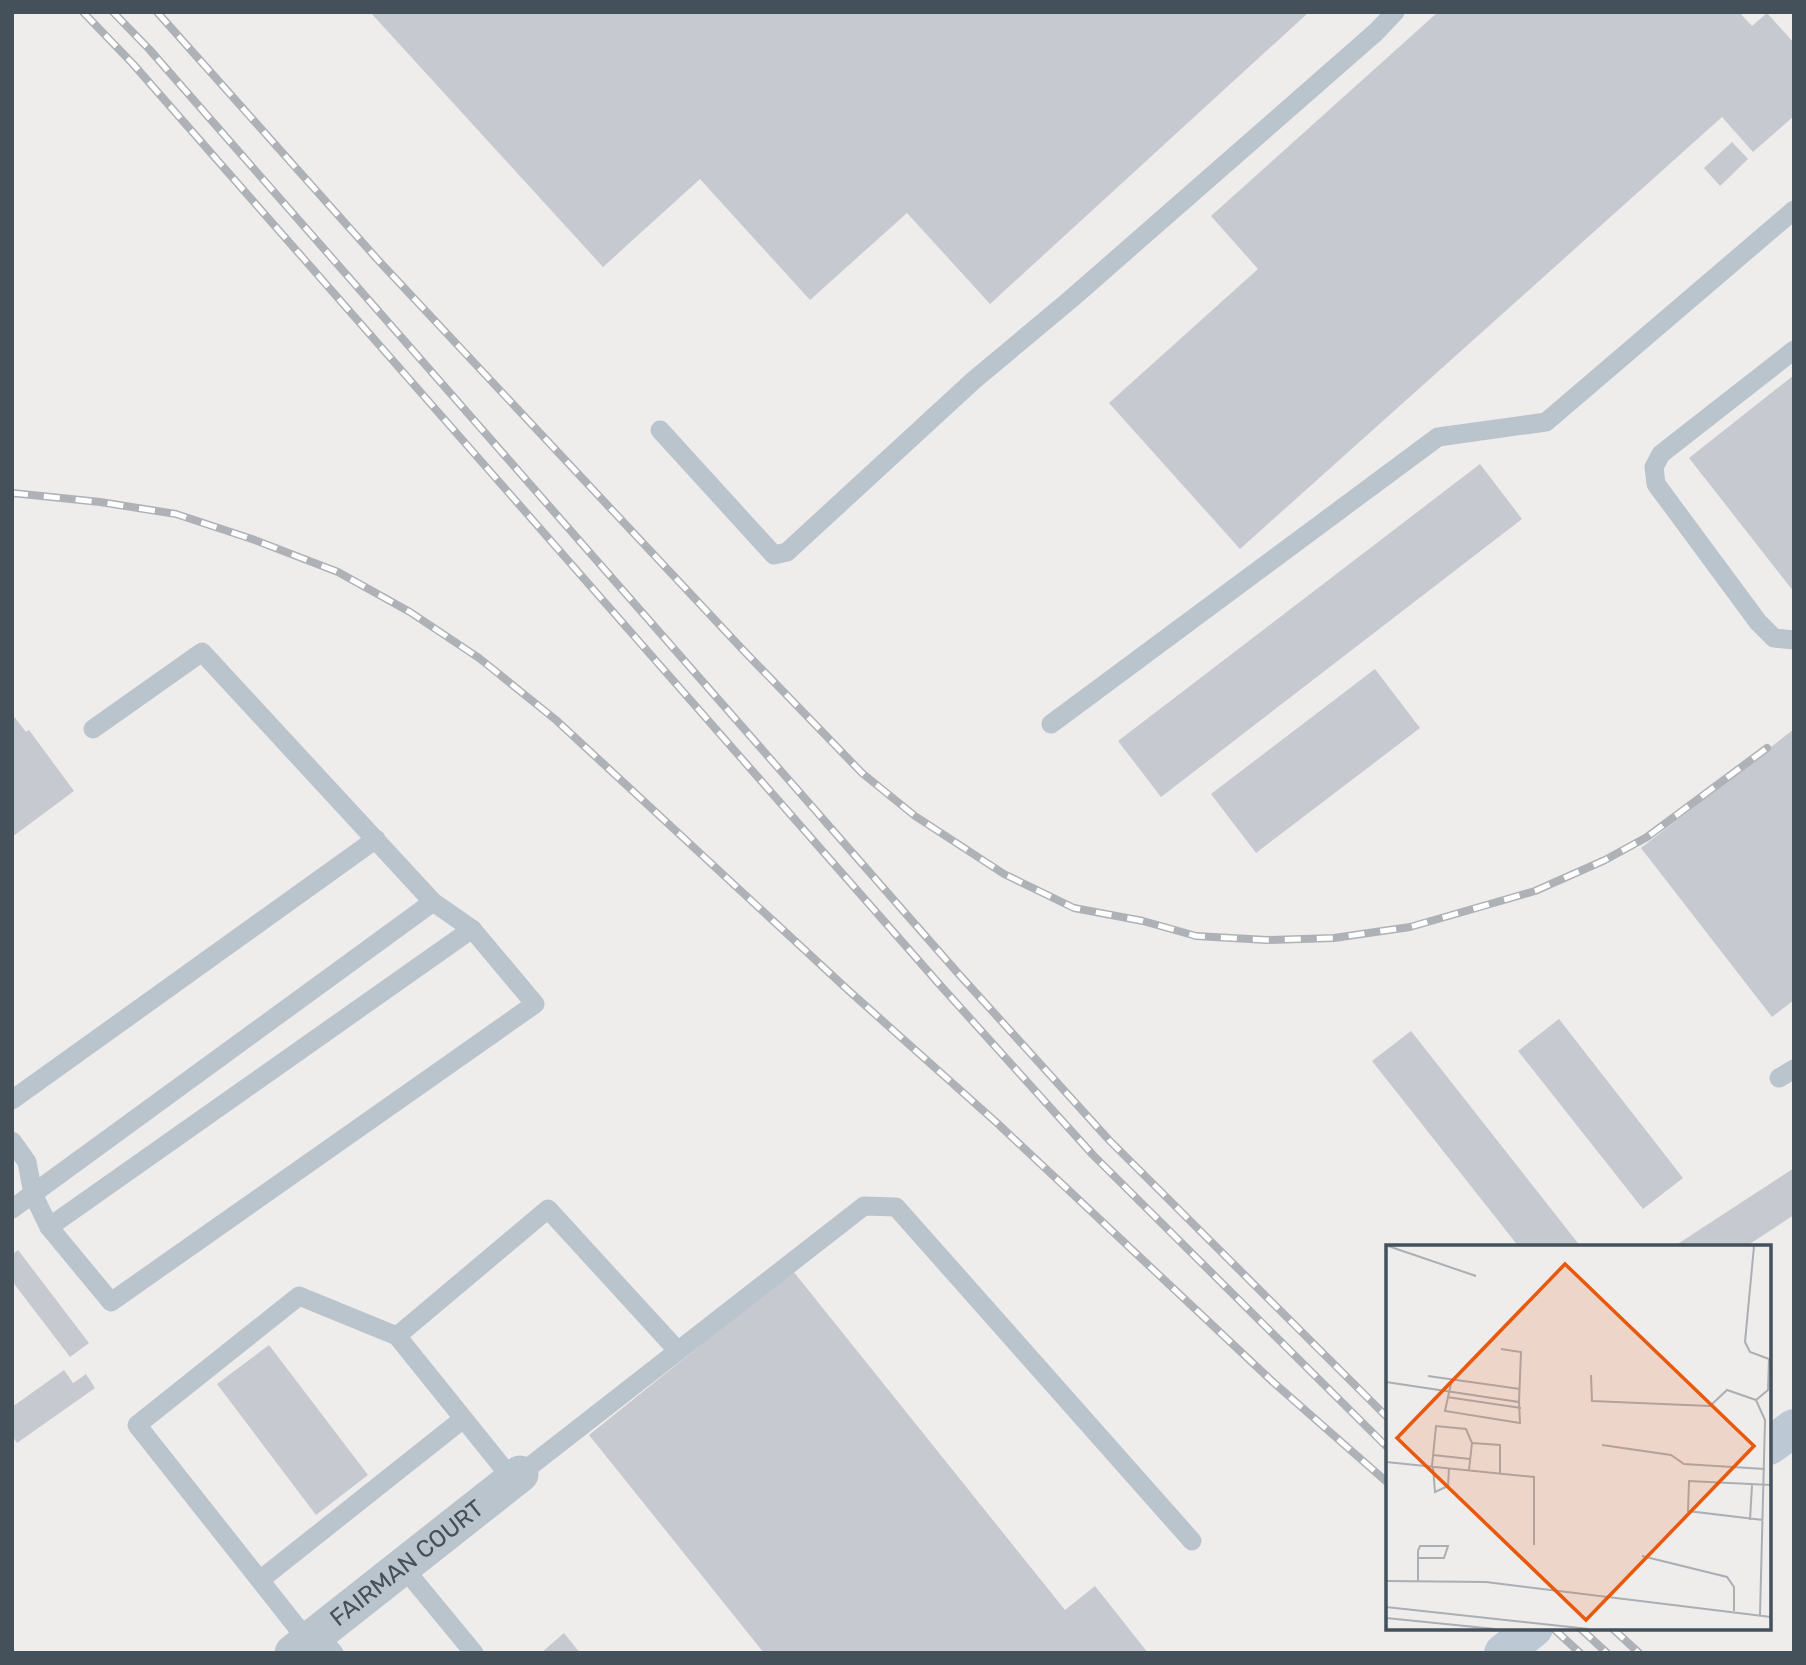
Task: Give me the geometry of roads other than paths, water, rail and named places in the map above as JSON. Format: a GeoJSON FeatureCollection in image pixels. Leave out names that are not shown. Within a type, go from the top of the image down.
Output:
{"type":"FeatureCollection","features":[{"type":"Feature","properties":{"kind":"street"},"geometry":{"type":"LineString","coordinates":[[1771,1445],[1794,1428]]}},
{"type":"Feature","properties":{"kind":"street","name":"FAIRMAN COURT"},"geometry":{"type":"LineString","coordinates":[[313,1645],[403,1567],[516,1477]]}},
{"type":"Feature","properties":{"kind":"street"},"geometry":{"type":"LineString","coordinates":[[1503,1653],[1532,1630]]}},
{"type":"Feature","properties":{"kind":"lane"},"geometry":{"type":"LineString","coordinates":[[660,430],[774,555],[787,552],[974,380],[1071,299],[1376,32],[1395,12]]}},
{"type":"Feature","properties":{"kind":"lane"},"geometry":{"type":"LineString","coordinates":[[1051,724],[1438,437],[1546,422],[1794,211]]}},
{"type":"Feature","properties":{"kind":"lane"},"geometry":{"type":"LineString","coordinates":[[1794,349],[1661,454],[1654,467],[1656,484],[1758,622],[1773,638],[1794,640]]}},
{"type":"Feature","properties":{"kind":"lane"},"geometry":{"type":"LineString","coordinates":[[12,1141],[27,1162],[33,1194],[49,1227],[111,1302],[535,1004],[472,929],[433,902],[202,652],[93,729]]}},
{"type":"Feature","properties":{"kind":"lane"},"geometry":{"type":"LineString","coordinates":[[12,1100],[376,839]]}},
{"type":"Feature","properties":{"kind":"lane"},"geometry":{"type":"LineString","coordinates":[[12,1209],[433,902]]}},
{"type":"Feature","properties":{"kind":"lane"},"geometry":{"type":"LineString","coordinates":[[49,1227],[472,929]]}},
{"type":"Feature","properties":{"kind":"lane"},"geometry":{"type":"LineString","coordinates":[[313,1645],[137,1425],[299,1296],[397,1336],[463,1419],[516,1477],[864,1206],[896,1207],[1192,1541]]}},
{"type":"Feature","properties":{"kind":"lane"},"geometry":{"type":"LineString","coordinates":[[397,1336],[548,1209],[678,1351]]}},
{"type":"Feature","properties":{"kind":"lane"},"geometry":{"type":"LineString","coordinates":[[260,1580],[463,1419]]}},
{"type":"Feature","properties":{"kind":"lane"},"geometry":{"type":"LineString","coordinates":[[403,1567],[474,1653]]}},
{"type":"Feature","properties":{"kind":"railway"},"geometry":{"type":"LineString","coordinates":[[83,12],[133,64],[940,985],[1093,1155],[1386,1446]]}},
{"type":"Feature","properties":{"kind":"railway"},"geometry":{"type":"LineString","coordinates":[[113,12],[149,49],[956,971],[1109,1140],[1386,1416]]}},
{"type":"Feature","properties":{"kind":"railway"},"geometry":{"type":"LineString","coordinates":[[157,12],[378,260],[744,651],[862,773],[915,816],[1004,874],[1074,908],[1143,921],[1196,936],[1267,940],[1334,938],[1410,927],[1535,891],[1605,860],[1647,837],[1767,748]]}},
{"type":"Feature","properties":{"kind":"railway"},"geometry":{"type":"LineString","coordinates":[[12,493],[100,502],[176,514],[252,539],[338,572],[410,612],[479,658],[556,720],[848,990],[997,1123],[1273,1382],[1386,1481]]}},
{"type":"Feature","properties":{"kind":"railway"},"geometry":{"type":"LineString","coordinates":[[1555,1630],[1580,1653]]}},
{"type":"Feature","properties":{"kind":"railway"},"geometry":{"type":"LineString","coordinates":[[1582,1630],[1607,1653]]}},
{"type":"Feature","properties":{"kind":"railway"},"geometry":{"type":"LineString","coordinates":[[1614,1630],[1639,1653]]}}]}
